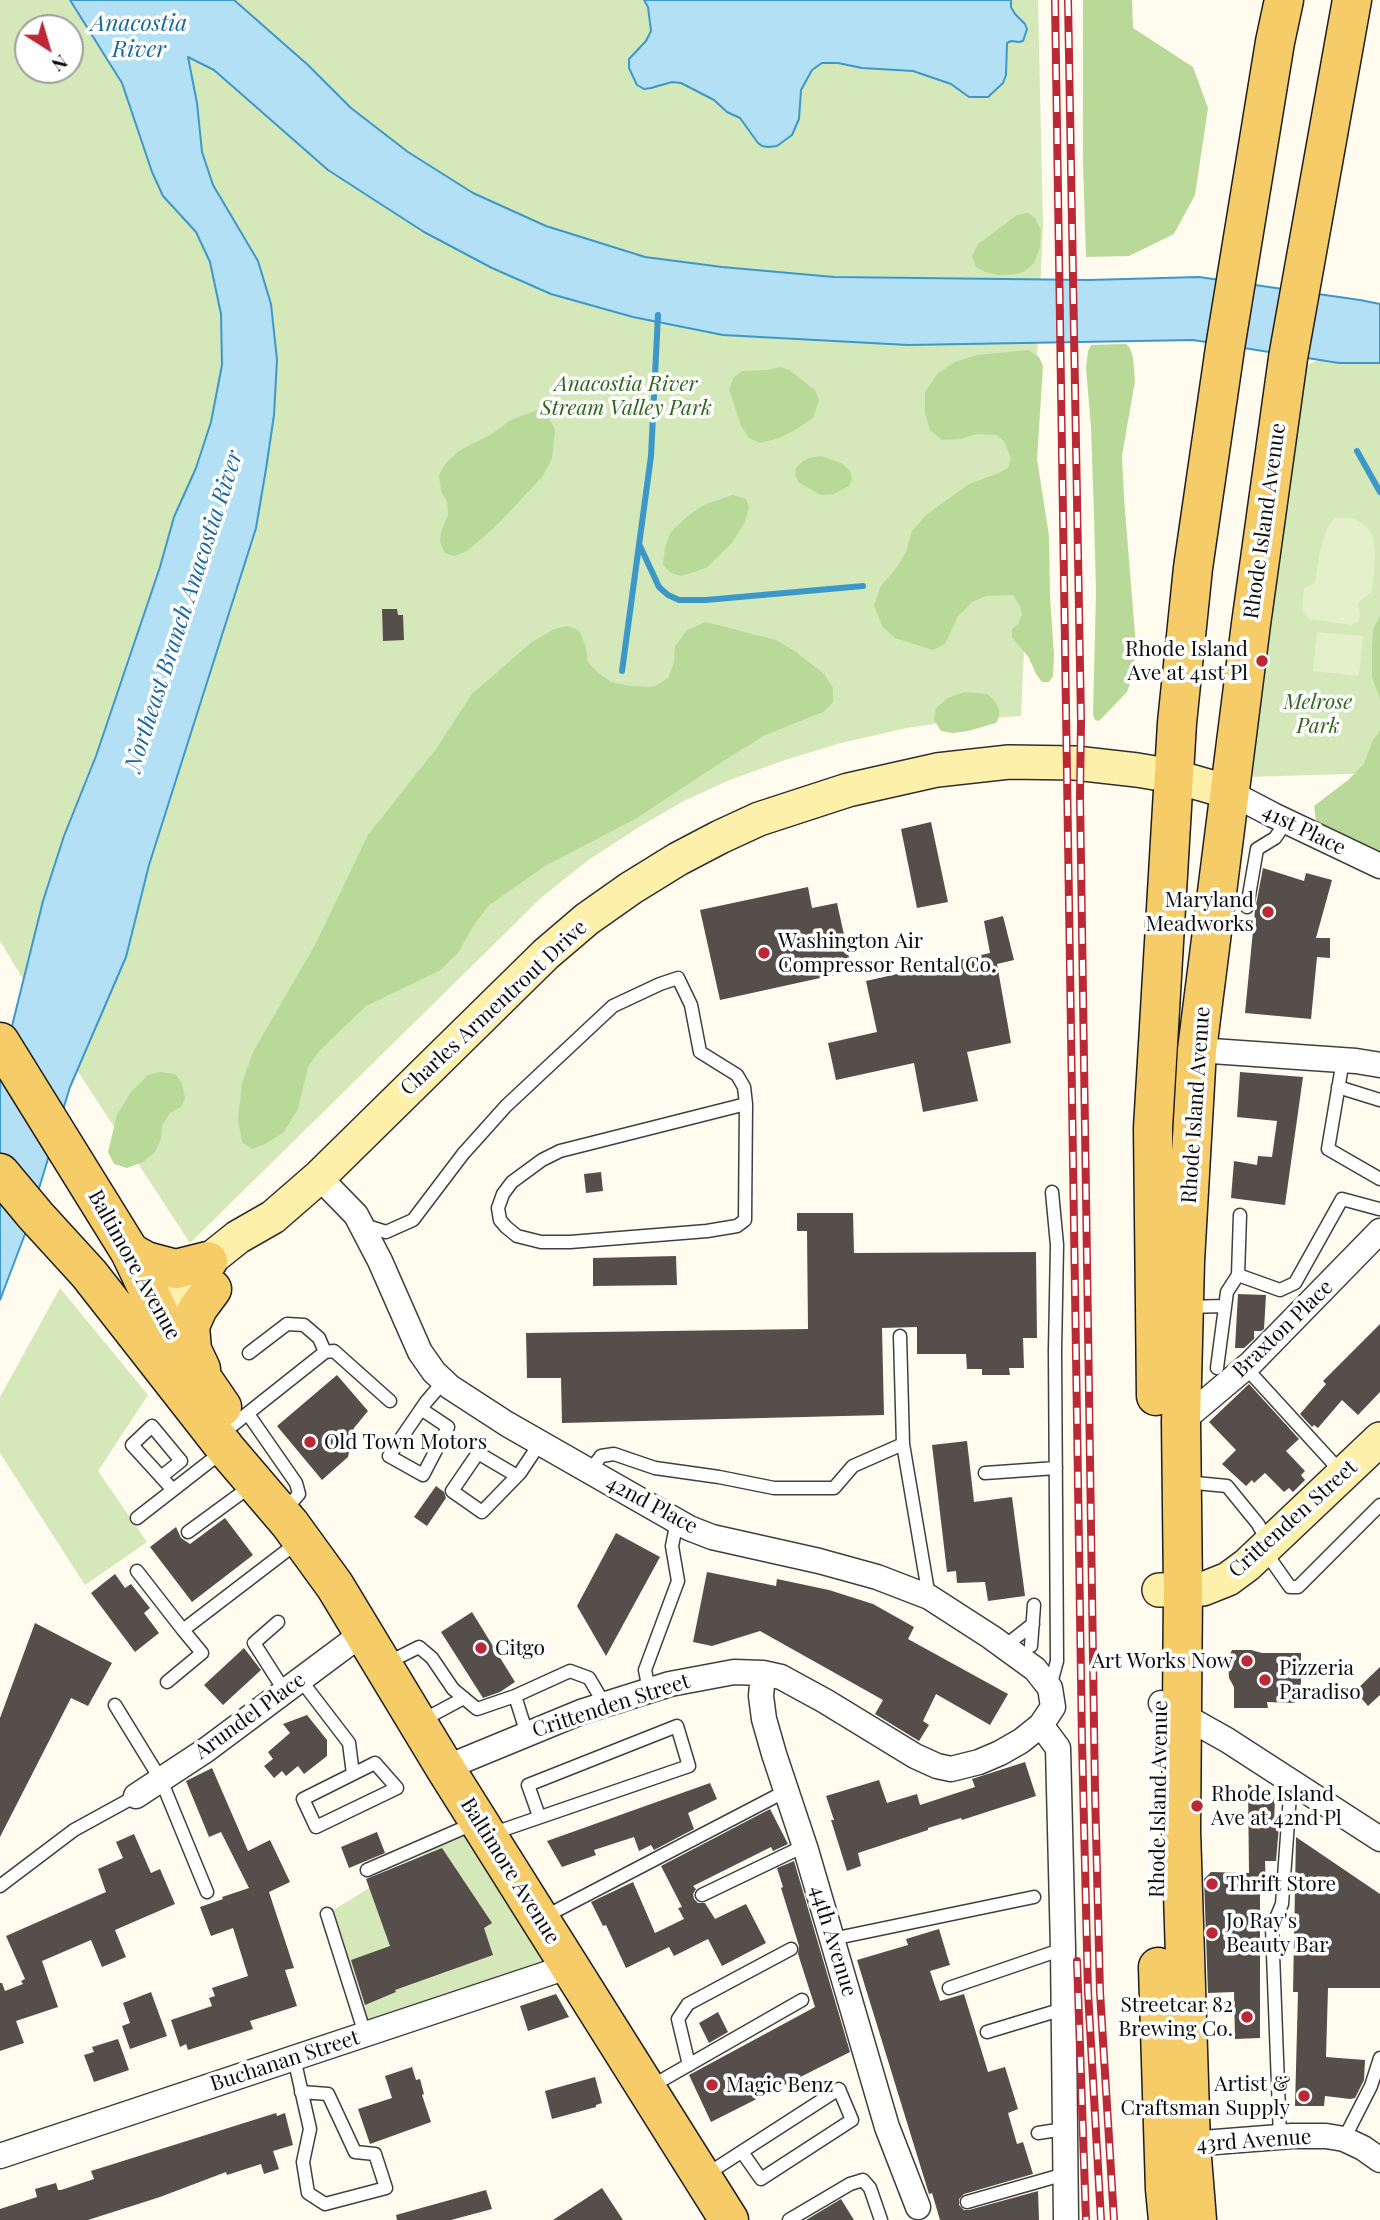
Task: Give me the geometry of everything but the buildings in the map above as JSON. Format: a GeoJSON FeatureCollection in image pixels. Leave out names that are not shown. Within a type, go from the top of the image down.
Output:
{"type":"FeatureCollection","features":[{"type":"Feature","properties":{"kind":"main road","name":"Rhode Island Avenue"},"geometry":{"type":"LineString","coordinates":[[1197,2220],[1178,2145],[1157,1930],[1172,1709],[1171,1590],[1153,1128],[1173,775],[1193,568],[1225,348],[1284,0]]}},
{"type":"Feature","properties":{"kind":"main road","name":"Rhode Island Avenue"},"geometry":{"type":"LineString","coordinates":[[1171,1590],[1182,1482],[1184,1307],[1197,1050],[1288,358],[1352,0]]}},
{"type":"Feature","properties":{"kind":"main road","name":"Baltimore Avenue"},"geometry":{"type":"LineString","coordinates":[[0,1042],[130,1252],[163,1321]]}},
{"type":"Feature","properties":{"kind":"main road","name":"Baltimore Avenue"},"geometry":{"type":"LineString","coordinates":[[0,1173],[117,1309],[236,1429],[258,1460],[292,1525],[335,1586],[417,1723],[729,2220]]}},
{"type":"Feature","properties":{"kind":"main road"},"geometry":{"type":"LineString","coordinates":[[130,1252],[146,1261],[210,1275],[190,1326],[195,1390]]}},
{"type":"Feature","properties":{"kind":"main road"},"geometry":{"type":"LineString","coordinates":[[117,1309],[133,1320],[163,1321],[159,1335],[162,1356],[195,1390]]}},
{"type":"Feature","properties":{"kind":"main road","name":"Baltimore Avenue"},"geometry":{"type":"LineString","coordinates":[[236,1429],[254,1484],[292,1525]]}},
{"type":"Feature","properties":{"kind":"main road","name":"Rhode Island Avenue"},"geometry":{"type":"LineString","coordinates":[[1168,2220],[1178,2145]]}},
{"type":"Feature","properties":{"kind":"street","name":"Charles Armentrout Drive"},"geometry":{"type":"LineString","coordinates":[[163,1321],[187,1314],[210,1275],[248,1252],[273,1217],[319,1177],[546,954],[587,919],[631,888],[720,837],[759,819],[848,790],[937,770],[1009,762],[1062,763],[1173,775],[1229,792]]}},
{"type":"Feature","properties":{"kind":"street","name":"41st Place"},"geometry":{"type":"LineString","coordinates":[[1229,792],[1380,866]]}},
{"type":"Feature","properties":{"kind":"street"},"geometry":{"type":"LineString","coordinates":[[1197,1050],[1380,1065]]}},
{"type":"Feature","properties":{"kind":"street","name":"42nd Place"},"geometry":{"type":"LineString","coordinates":[[319,1177],[337,1193],[361,1223],[420,1352],[433,1372],[473,1404],[677,1521],[712,1537],[851,1569],[903,1585],[929,1597],[1005,1646],[1035,1670],[1049,1688]]}},
{"type":"Feature","properties":{"kind":"street","name":"Braxton Place"},"geometry":{"type":"LineString","coordinates":[[1181,1422],[1246,1368],[1380,1231]]}},
{"type":"Feature","properties":{"kind":"street","name":"Crittenden Street"},"geometry":{"type":"LineString","coordinates":[[1171,1590],[1213,1586],[1228,1579],[1266,1547],[1380,1439]]}},
{"type":"Feature","properties":{"kind":"street","name":"Arundel Place"},"geometry":{"type":"LineString","coordinates":[[136,1796],[206,1750],[292,1685],[373,1649]]}},
{"type":"Feature","properties":{"kind":"street","name":"Crittenden Street"},"geometry":{"type":"LineString","coordinates":[[445,1768],[581,1712],[649,1690],[734,1672],[781,1676],[915,1756],[951,1769],[1000,1754],[1041,1725]]}},
{"type":"Feature","properties":{"kind":"street","name":"44th Avenue"},"geometry":{"type":"LineString","coordinates":[[763,1673],[761,1696],[764,1718],[887,2127],[918,2207]]}},
{"type":"Feature","properties":{"kind":"street"},"geometry":{"type":"LineString","coordinates":[[1049,1688],[1053,1707],[1041,1725],[1058,1748],[1066,2220]]}},
{"type":"Feature","properties":{"kind":"street"},"geometry":{"type":"LineString","coordinates":[[1172,1709],[1380,1839]]}},
{"type":"Feature","properties":{"kind":"street","name":"Buchanan Street"},"geometry":{"type":"LineString","coordinates":[[0,2156],[570,1966]]}},
{"type":"Feature","properties":{"kind":"street","name":"43rd Avenue"},"geometry":{"type":"LineString","coordinates":[[1178,2145],[1326,2136],[1344,2139],[1380,2160]]}},
{"type":"Feature","properties":{"kind":"lane"},"geometry":{"type":"LineString","coordinates":[[1247,907],[1257,849],[1275,838],[1286,822]]}},
{"type":"Feature","properties":{"kind":"lane"},"geometry":{"type":"LineString","coordinates":[[361,1223],[386,1232],[413,1220],[463,1154],[506,1106],[613,1006],[678,978],[691,1005],[701,1052],[737,1075],[744,1087],[746,1104],[745,1220],[737,1226],[707,1231],[541,1242],[517,1236],[500,1220],[498,1208],[503,1194],[512,1182],[541,1160],[560,1151],[746,1104]]}},
{"type":"Feature","properties":{"kind":"lane"},"geometry":{"type":"LineString","coordinates":[[1343,1060],[1328,1149],[1380,1180]]}},
{"type":"Feature","properties":{"kind":"lane"},"geometry":{"type":"LineString","coordinates":[[1338,1087],[1380,1100]]}},
{"type":"Feature","properties":{"kind":"lane"},"geometry":{"type":"LineString","coordinates":[[1049,1688],[1057,1661],[1057,1245],[1052,1192]]}},
{"type":"Feature","properties":{"kind":"lane"},"geometry":{"type":"LineString","coordinates":[[1238,1275],[1280,1290],[1295,1283],[1342,1199],[1379,1209]]}},
{"type":"Feature","properties":{"kind":"lane"},"geometry":{"type":"LineString","coordinates":[[1217,1368],[1227,1292],[1238,1275],[1240,1215]]}},
{"type":"Feature","properties":{"kind":"lane"},"geometry":{"type":"LineString","coordinates":[[1184,1307],[1225,1306]]}},
{"type":"Feature","properties":{"kind":"lane"},"geometry":{"type":"LineString","coordinates":[[249,1353],[287,1324],[304,1325],[319,1338],[325,1352]]}},
{"type":"Feature","properties":{"kind":"lane"},"geometry":{"type":"LineString","coordinates":[[900,1336],[903,1444],[929,1597]]}},
{"type":"Feature","properties":{"kind":"lane"},"geometry":{"type":"LineString","coordinates":[[137,1518],[173,1490],[236,1429],[325,1352],[334,1351],[390,1401]]}},
{"type":"Feature","properties":{"kind":"lane"},"geometry":{"type":"LineString","coordinates":[[1246,1368],[1332,1462],[1339,1478]]}},
{"type":"Feature","properties":{"kind":"lane"},"geometry":{"type":"LineString","coordinates":[[421,1409],[448,1427],[423,1475],[389,1456],[421,1409],[443,1381]]}},
{"type":"Feature","properties":{"kind":"lane"},"geometry":{"type":"LineString","coordinates":[[517,1476],[478,1453],[452,1491],[482,1512],[517,1476],[540,1443]]}},
{"type":"Feature","properties":{"kind":"lane"},"geometry":{"type":"LineString","coordinates":[[590,1472],[601,1456],[614,1454],[655,1468],[774,1488],[834,1488],[853,1466],[903,1444]]}},
{"type":"Feature","properties":{"kind":"lane"},"geometry":{"type":"LineString","coordinates":[[985,1473],[1056,1468]]}},
{"type":"Feature","properties":{"kind":"lane"},"geometry":{"type":"LineString","coordinates":[[161,1477],[173,1490]]}},
{"type":"Feature","properties":{"kind":"lane"},"geometry":{"type":"LineString","coordinates":[[1182,1482],[1227,1486],[1258,1524],[1266,1547],[1290,1587],[1298,1587],[1380,1505]]}},
{"type":"Feature","properties":{"kind":"lane"},"geometry":{"type":"LineString","coordinates":[[188,1532],[254,1484]]}},
{"type":"Feature","properties":{"kind":"lane"},"geometry":{"type":"LineString","coordinates":[[649,1690],[645,1670],[678,1581],[672,1546],[677,1521]]}},
{"type":"Feature","properties":{"kind":"lane"},"geometry":{"type":"LineString","coordinates":[[183,1630],[292,1525]]}},
{"type":"Feature","properties":{"kind":"lane"},"geometry":{"type":"LineString","coordinates":[[137,1571],[202,1653],[167,1682]]}},
{"type":"Feature","properties":{"kind":"lane"},"geometry":{"type":"LineString","coordinates":[[1031,1646],[1034,1605]]}},
{"type":"Feature","properties":{"kind":"lane"},"geometry":{"type":"LineString","coordinates":[[278,1622],[254,1643],[349,1743],[353,1774]]}},
{"type":"Feature","properties":{"kind":"lane"},"geometry":{"type":"LineString","coordinates":[[1005,1646],[1033,1624]]}},
{"type":"Feature","properties":{"kind":"lane"},"geometry":{"type":"LineString","coordinates":[[373,1649],[419,1647],[432,1658],[453,1689],[477,1709],[515,1696],[570,1671],[589,1678],[605,1705]]}},
{"type":"Feature","properties":{"kind":"lane"},"geometry":{"type":"LineString","coordinates":[[515,1696],[527,1734]]}},
{"type":"Feature","properties":{"kind":"lane"},"geometry":{"type":"LineString","coordinates":[[417,1723],[464,1698]]}},
{"type":"Feature","properties":{"kind":"lane"},"geometry":{"type":"LineString","coordinates":[[116,1705],[160,1780],[207,1892]]}},
{"type":"Feature","properties":{"kind":"lane"},"geometry":{"type":"LineString","coordinates":[[367,1870],[483,1828],[539,1816],[689,1766],[677,1726],[528,1784],[539,1816]]}},
{"type":"Feature","properties":{"kind":"lane"},"geometry":{"type":"LineString","coordinates":[[375,1763],[397,1788],[316,1827],[303,1799],[353,1774],[375,1763]]}},
{"type":"Feature","properties":{"kind":"lane"},"geometry":{"type":"LineString","coordinates":[[1280,2137],[1272,1928],[1282,1904],[1291,1782]]}},
{"type":"Feature","properties":{"kind":"lane"},"geometry":{"type":"LineString","coordinates":[[540,1919],[786,1791]]}},
{"type":"Feature","properties":{"kind":"lane"},"geometry":{"type":"LineString","coordinates":[[0,1886],[74,1830],[136,1796]]}},
{"type":"Feature","properties":{"kind":"lane"},"geometry":{"type":"LineString","coordinates":[[702,1895],[804,1846]]}},
{"type":"Feature","properties":{"kind":"lane"},"geometry":{"type":"LineString","coordinates":[[832,1938],[1034,1897]]}},
{"type":"Feature","properties":{"kind":"lane"},"geometry":{"type":"LineString","coordinates":[[327,1914],[365,2034]]}},
{"type":"Feature","properties":{"kind":"lane"},"geometry":{"type":"LineString","coordinates":[[689,2065],[678,2020],[688,2004],[791,1949]]}},
{"type":"Feature","properties":{"kind":"lane"},"geometry":{"type":"LineString","coordinates":[[949,1988],[1063,1949]]}},
{"type":"Feature","properties":{"kind":"lane"},"geometry":{"type":"LineString","coordinates":[[647,2089],[802,2000]]}},
{"type":"Feature","properties":{"kind":"lane"},"geometry":{"type":"LineString","coordinates":[[987,2032],[1063,2008]]}},
{"type":"Feature","properties":{"kind":"lane"},"geometry":{"type":"LineString","coordinates":[[294,2058],[310,2129],[303,2162],[308,2193],[325,2204],[386,2188],[374,2154],[355,2152],[328,2094],[302,2092]]}},
{"type":"Feature","properties":{"kind":"lane"},"geometry":{"type":"LineString","coordinates":[[1344,2139],[1371,2086],[1380,2058]]}},
{"type":"Feature","properties":{"kind":"lane"},"geometry":{"type":"LineString","coordinates":[[702,2178],[838,2089],[852,2120],[761,2179],[742,2152]]}},
{"type":"Feature","properties":{"kind":"lane"},"geometry":{"type":"LineString","coordinates":[[1038,2133],[1064,2129]]}},
{"type":"Feature","properties":{"kind":"lane"},"geometry":{"type":"LineString","coordinates":[[967,2202],[1065,2174]]}},
{"type":"Feature","properties":{"kind":"lane"},"geometry":{"type":"LineString","coordinates":[[789,2220],[850,2184],[863,2180],[870,2188],[881,2220]]}},
{"type":"Feature","properties":{"kind":"green space","name":"Anacostia River Stream Valley Park"},"geometry":{"type":"Polygon","coordinates":[[[0,0],[1038,0],[1043,226],[1021,716],[960,720],[907,728],[841,743],[727,781],[682,802],[639,827],[587,861],[542,897],[190,1243],[75,1067],[25,975],[23,979],[0,941],[0,0]]]}},
{"type":"Feature","properties":{"kind":"green space"},"geometry":{"type":"Polygon","coordinates":[[[1083,0],[1132,0],[1133,28],[1193,67],[1208,108],[1195,195],[1174,234],[1129,256],[1086,257],[1083,0]]]}},
{"type":"Feature","properties":{"kind":"green space"},"geometry":{"type":"Polygon","coordinates":[[[1028,213],[1035,218],[1041,230],[1040,247],[1034,263],[1018,274],[999,275],[976,267],[972,256],[978,244],[1017,215],[1028,213]]]}},
{"type":"Feature","properties":{"kind":"green space","name":"Melrose Park"},"geometry":{"type":"Polygon","coordinates":[[[1380,332],[1380,773],[1248,777],[1303,367],[1380,332]]]}},
{"type":"Feature","properties":{"kind":"green space"},"geometry":{"type":"Polygon","coordinates":[[[1126,344],[1133,357],[1135,381],[1122,456],[1136,647],[1132,678],[1127,692],[1099,721],[1095,720],[1093,715],[1096,592],[1091,427],[1086,368],[1091,345],[1126,344]]]}},
{"type":"Feature","properties":{"kind":"green space"},"geometry":{"type":"Polygon","coordinates":[[[1028,350],[1039,357],[1043,366],[1037,459],[1049,536],[1054,655],[1053,676],[1049,682],[1042,682],[1029,658],[1012,637],[1012,629],[1018,624],[1022,614],[1013,595],[986,596],[972,602],[958,616],[945,644],[933,650],[895,638],[882,626],[874,605],[881,586],[906,552],[912,531],[926,515],[969,484],[1008,468],[1011,458],[1004,441],[996,435],[977,434],[942,440],[930,430],[925,413],[925,392],[938,373],[955,362],[977,355],[1028,350]]]}},
{"type":"Feature","properties":{"kind":"green space"},"geometry":{"type":"Polygon","coordinates":[[[780,367],[789,370],[815,390],[819,400],[813,418],[779,438],[760,443],[749,438],[741,426],[729,389],[734,377],[742,371],[780,367]]]}},
{"type":"Feature","properties":{"kind":"green space"},"geometry":{"type":"Polygon","coordinates":[[[537,410],[547,416],[555,429],[552,459],[542,477],[497,525],[467,551],[454,556],[445,553],[440,542],[448,515],[447,502],[441,491],[439,475],[445,464],[459,451],[490,435],[511,420],[537,410]]]}},
{"type":"Feature","properties":{"kind":"green space"},"geometry":{"type":"Polygon","coordinates":[[[821,456],[843,464],[850,471],[852,479],[849,486],[834,494],[821,495],[798,482],[796,468],[808,458],[821,456]]]}},
{"type":"Feature","properties":{"kind":"green space"},"geometry":{"type":"Polygon","coordinates":[[[733,495],[746,499],[749,507],[745,522],[731,544],[706,568],[681,576],[671,573],[663,565],[665,547],[671,532],[690,514],[706,504],[733,495]]]}},
{"type":"Feature","properties":{"kind":"green space"},"geometry":{"type":"Polygon","coordinates":[[[1335,518],[1352,518],[1364,524],[1373,536],[1375,555],[1372,591],[1358,603],[1360,616],[1352,625],[1309,619],[1302,610],[1304,588],[1315,583],[1319,554],[1327,528],[1335,518]]]}},
{"type":"Feature","properties":{"kind":"green space"},"geometry":{"type":"Polygon","coordinates":[[[1380,616],[1380,699],[1372,677],[1372,647],[1373,629],[1380,616]]]}},
{"type":"Feature","properties":{"kind":"green space"},"geometry":{"type":"Polygon","coordinates":[[[706,622],[776,640],[796,652],[824,674],[833,688],[833,702],[823,712],[765,735],[637,818],[545,866],[488,906],[458,953],[439,971],[366,1006],[320,1050],[308,1067],[298,1109],[283,1133],[252,1149],[242,1142],[238,1119],[242,1083],[253,1052],[315,945],[368,835],[436,749],[472,694],[532,642],[554,629],[568,626],[579,631],[585,644],[588,662],[611,682],[654,687],[668,678],[674,663],[675,646],[687,630],[706,622]]]}},
{"type":"Feature","properties":{"kind":"green space"},"geometry":{"type":"Polygon","coordinates":[[[1317,632],[1363,636],[1359,676],[1313,671],[1317,632]]]}},
{"type":"Feature","properties":{"kind":"green space"},"geometry":{"type":"Polygon","coordinates":[[[964,692],[987,694],[994,700],[999,709],[996,723],[968,731],[941,731],[934,720],[936,708],[948,698],[964,692]]]}},
{"type":"Feature","properties":{"kind":"green space"},"geometry":{"type":"Polygon","coordinates":[[[1380,731],[1380,852],[1375,852],[1325,829],[1316,820],[1314,806],[1364,764],[1373,740],[1380,731]]]}},
{"type":"Feature","properties":{"kind":"green space"},"geometry":{"type":"Polygon","coordinates":[[[160,1072],[175,1074],[182,1083],[185,1098],[181,1107],[170,1113],[162,1126],[161,1139],[155,1152],[143,1162],[127,1168],[114,1164],[108,1152],[117,1115],[131,1092],[148,1075],[160,1072]]]}},
{"type":"Feature","properties":{"kind":"green space"},"geometry":{"type":"Polygon","coordinates":[[[60,1288],[148,1395],[98,1471],[147,1542],[85,1585],[0,1453],[0,1397],[60,1288]]]}},
{"type":"Feature","properties":{"kind":"green space"},"geometry":{"type":"Polygon","coordinates":[[[478,1821],[570,1966],[365,2034],[327,1914],[478,1821]]]}},
{"type":"Feature","properties":{"kind":"water"},"geometry":{"type":"Polygon","coordinates":[[[70,0],[234,0],[308,65],[351,108],[408,152],[473,193],[546,226],[645,257],[834,277],[1089,280],[1199,277],[1360,300],[1380,304],[1380,363],[1339,363],[1193,340],[908,345],[723,335],[633,317],[551,294],[492,268],[424,232],[328,170],[214,70],[188,57],[197,103],[202,152],[213,185],[258,261],[271,304],[277,360],[274,415],[266,469],[256,528],[149,865],[126,957],[70,1087],[25,1234],[0,1300],[0,1061],[12,1026],[43,901],[64,836],[96,756],[160,567],[174,517],[196,468],[211,422],[222,365],[221,314],[210,262],[196,232],[163,196],[152,172],[122,83],[84,22],[84,14],[79,14],[70,0]]]}},
{"type":"Feature","properties":{"kind":"water"},"geometry":{"type":"Polygon","coordinates":[[[644,0],[1011,0],[1011,7],[1027,29],[1023,41],[1007,43],[1006,75],[1003,83],[988,97],[969,97],[951,84],[913,71],[822,63],[812,70],[801,90],[799,119],[792,135],[777,146],[768,147],[758,143],[740,118],[727,112],[714,100],[681,83],[672,82],[644,89],[637,85],[629,68],[629,59],[646,41],[651,31],[648,7],[644,0]]]}},
{"type":"Feature","properties":{"kind":"waterway"},"geometry":{"type":"LineString","coordinates":[[622,671],[651,456],[658,315]]}},
{"type":"Feature","properties":{"kind":"waterway"},"geometry":{"type":"LineString","coordinates":[[1357,451],[1380,492]]}},
{"type":"Feature","properties":{"kind":"waterway"},"geometry":{"type":"LineString","coordinates":[[640,546],[659,587],[679,600],[863,586]]}},
{"type":"Feature","properties":{"kind":"railway"},"geometry":{"type":"LineString","coordinates":[[1055,0],[1082,1740],[1088,1992],[1101,2220]]}},
{"type":"Feature","properties":{"kind":"railway"},"geometry":{"type":"LineString","coordinates":[[1068,0],[1081,721],[1095,1791],[1100,1992],[1114,2220]]}},
{"type":"Feature","properties":{"kind":"railway"},"geometry":{"type":"LineString","coordinates":[[1077,1961],[1086,2220]]}},
{"type":"Feature","properties":{"kind":"place","name":"Rhode Island Ave at 41st Pl"},"geometry":{"type":"Point","coordinates":[1262,661]}},
{"type":"Feature","properties":{"kind":"place","name":"Maryland Meadworks"},"geometry":{"type":"Point","coordinates":[1268,912]}},
{"type":"Feature","properties":{"kind":"place","name":"Washington Air Compressor Rental Co."},"geometry":{"type":"Point","coordinates":[764,953]}},
{"type":"Feature","properties":{"kind":"place","name":"Old Town Motors"},"geometry":{"type":"Point","coordinates":[310,1442]}},
{"type":"Feature","properties":{"kind":"place","name":"Citgo"},"geometry":{"type":"Point","coordinates":[481,1648]}},
{"type":"Feature","properties":{"kind":"place","name":"Art Works Now"},"geometry":{"type":"Point","coordinates":[1247,1661]}},
{"type":"Feature","properties":{"kind":"place","name":"Pizzeria Paradiso"},"geometry":{"type":"Point","coordinates":[1265,1680]}},
{"type":"Feature","properties":{"kind":"place","name":"Rhode Island Ave at 42nd Pl"},"geometry":{"type":"Point","coordinates":[1197,1806]}},
{"type":"Feature","properties":{"kind":"place","name":"Thrift Store"},"geometry":{"type":"Point","coordinates":[1212,1884]}},
{"type":"Feature","properties":{"kind":"place","name":"Jo Ray's Beauty Bar"},"geometry":{"type":"Point","coordinates":[1212,1933]}},
{"type":"Feature","properties":{"kind":"place","name":"Streetcar 82 Brewing Co."},"geometry":{"type":"Point","coordinates":[1247,2017]}},
{"type":"Feature","properties":{"kind":"place","name":"Magic Benz"},"geometry":{"type":"Point","coordinates":[712,2085]}},
{"type":"Feature","properties":{"kind":"place","name":"Artist & Craftsman Supply"},"geometry":{"type":"Point","coordinates":[1304,2096]}},
{"type":"Feature","properties":{"kind":"water label","name":"Anacostia River"},"geometry":{"type":"Point","coordinates":[139,37]}},
{"type":"Feature","properties":{"kind":"water label","name":"Northeast Branch Anacostia River"},"geometry":{"type":"Point","coordinates":[184,611]}}]}
